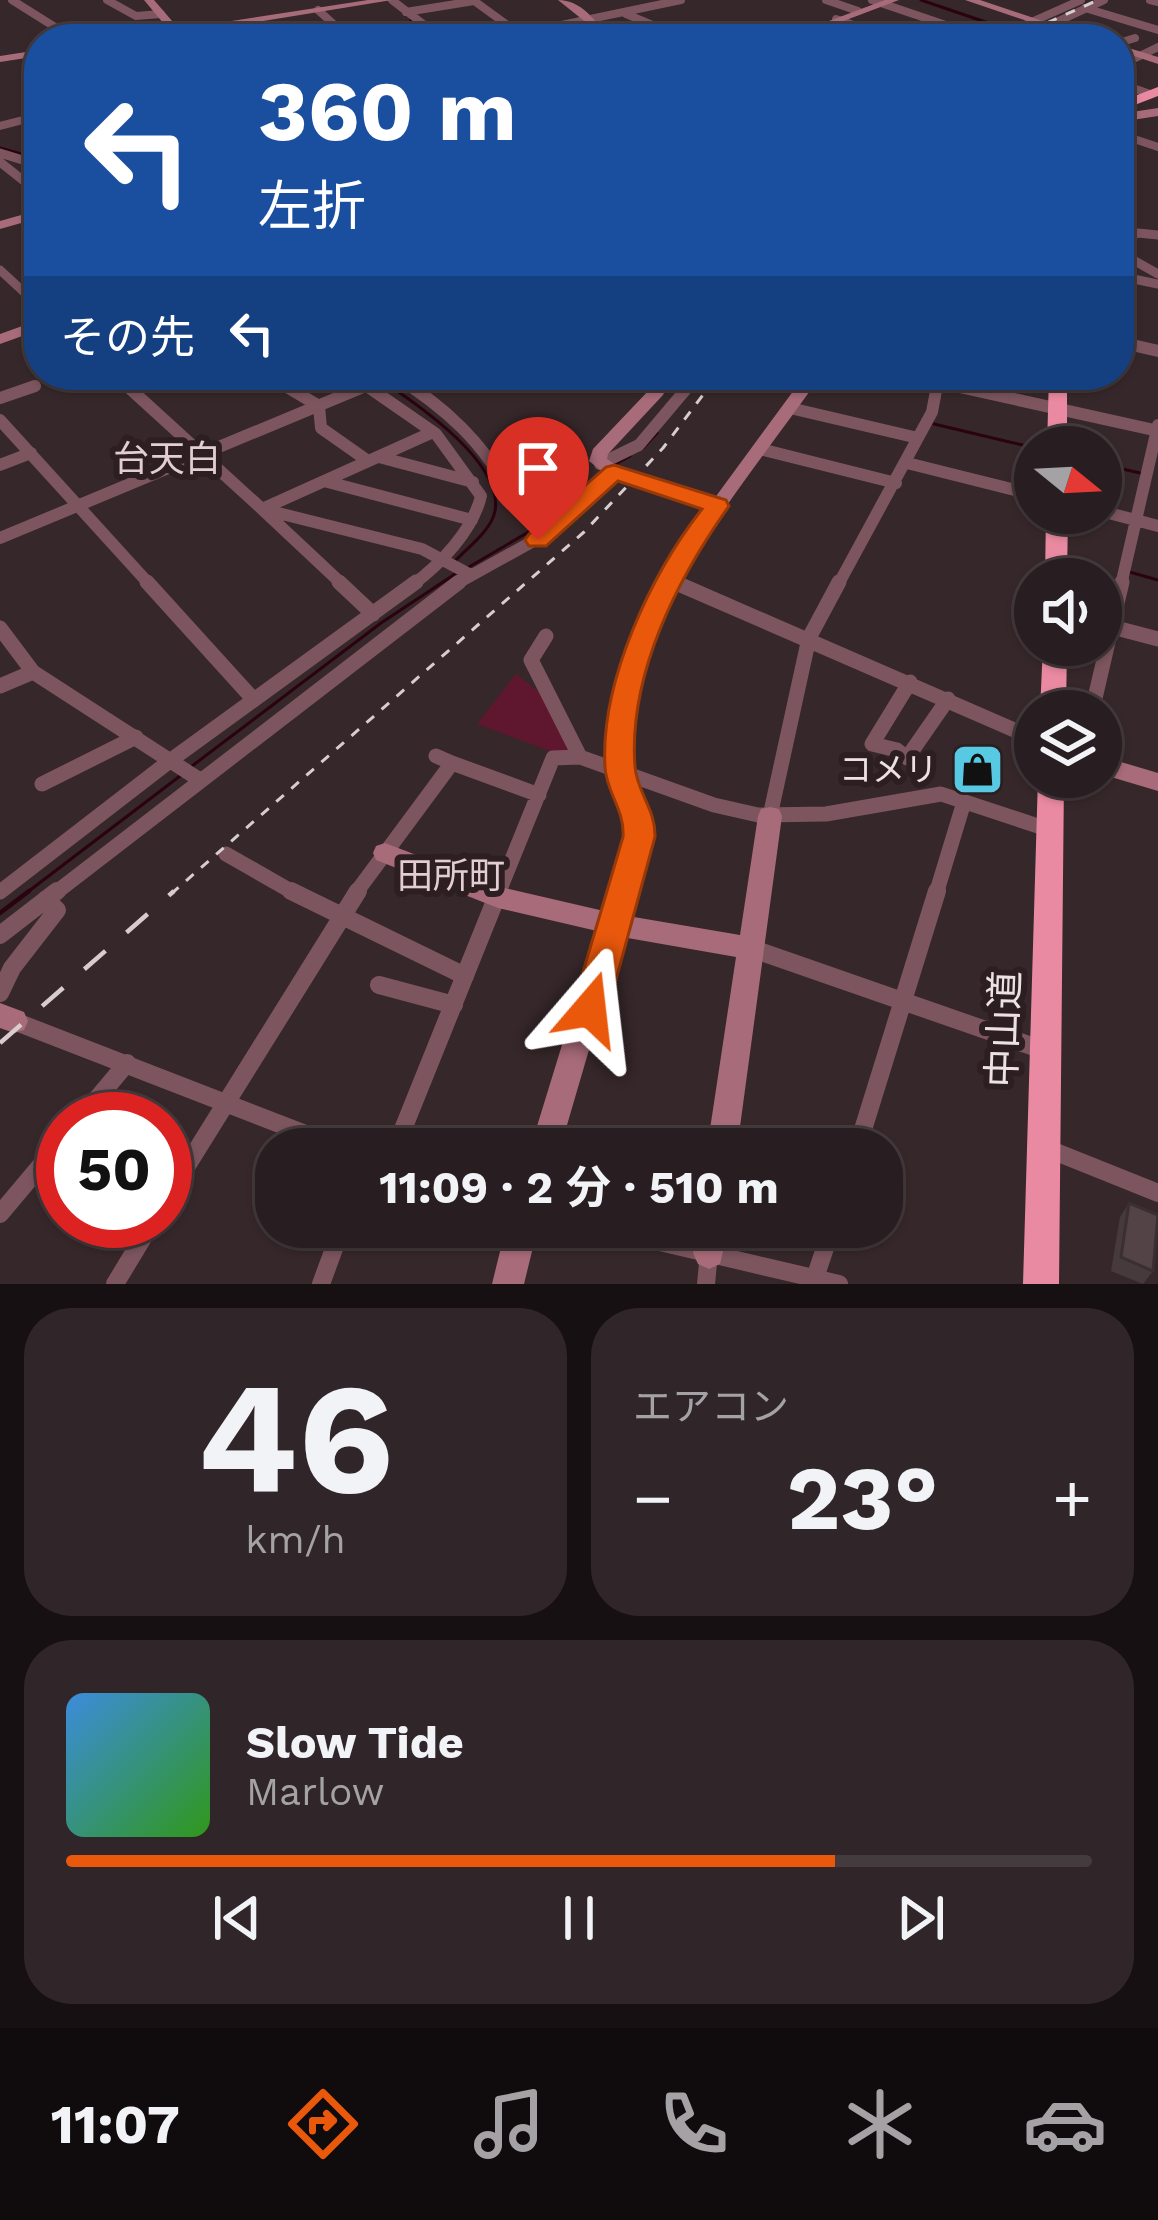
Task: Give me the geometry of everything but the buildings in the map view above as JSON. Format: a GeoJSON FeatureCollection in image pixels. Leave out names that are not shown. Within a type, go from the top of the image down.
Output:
{"type":"FeatureCollection","features":[{"type":"Feature","properties":{"kind":"highway"},"geometry":{"type":"LineString","coordinates":[[1058,390],[1058,426]]}},
{"type":"Feature","properties":{"kind":"highway","name":"中山道"},"geometry":{"type":"LineString","coordinates":[[1041,1284],[1051,798]]}},
{"type":"Feature","properties":{"kind":"street"},"geometry":{"type":"LineString","coordinates":[[12,0],[50,24]]}},
{"type":"Feature","properties":{"kind":"street"},"geometry":{"type":"LineString","coordinates":[[107,0],[136,16],[160,14]]}},
{"type":"Feature","properties":{"kind":"street"},"geometry":{"type":"LineString","coordinates":[[149,0],[169,24]]}},
{"type":"Feature","properties":{"kind":"street"},"geometry":{"type":"LineString","coordinates":[[243,24],[390,0],[423,24]]}},
{"type":"Feature","properties":{"kind":"street"},"geometry":{"type":"LineString","coordinates":[[563,0],[592,22]]}},
{"type":"Feature","properties":{"kind":"street"},"geometry":{"type":"LineString","coordinates":[[625,0],[614,12],[648,24]]}},
{"type":"Feature","properties":{"kind":"street"},"geometry":{"type":"LineString","coordinates":[[581,24],[681,0]]}},
{"type":"Feature","properties":{"kind":"street"},"geometry":{"type":"LineString","coordinates":[[826,0],[858,11]]}},
{"type":"Feature","properties":{"kind":"street"},"geometry":{"type":"LineString","coordinates":[[970,0],[1044,24]]}},
{"type":"Feature","properties":{"kind":"street"},"geometry":{"type":"LineString","coordinates":[[1061,0],[1158,30]]}},
{"type":"Feature","properties":{"kind":"street"},"geometry":{"type":"LineString","coordinates":[[1022,24],[1104,0]]}},
{"type":"Feature","properties":{"kind":"street"},"geometry":{"type":"LineString","coordinates":[[406,12],[474,1],[506,24]]}},
{"type":"Feature","properties":{"kind":"street"},"geometry":{"type":"LineString","coordinates":[[824,24],[883,1],[948,24]]}},
{"type":"Feature","properties":{"kind":"street"},"geometry":{"type":"LineString","coordinates":[[1049,24],[1080,4]]}},
{"type":"Feature","properties":{"kind":"street"},"geometry":{"type":"LineString","coordinates":[[318,10],[333,24]]}},
{"type":"Feature","properties":{"kind":"street"},"geometry":{"type":"LineString","coordinates":[[836,19],[850,24]]}},
{"type":"Feature","properties":{"kind":"street"},"geometry":{"type":"LineString","coordinates":[[1152,59],[1158,47]]}},
{"type":"Feature","properties":{"kind":"street"},"geometry":{"type":"LineString","coordinates":[[0,162],[24,181]]}},
{"type":"Feature","properties":{"kind":"street"},"geometry":{"type":"LineString","coordinates":[[1134,235],[1158,235]]}},
{"type":"Feature","properties":{"kind":"street"},"geometry":{"type":"LineString","coordinates":[[0,270],[24,292]]}},
{"type":"Feature","properties":{"kind":"street"},"geometry":{"type":"LineString","coordinates":[[131,390],[373,614]]}},
{"type":"Feature","properties":{"kind":"street"},"geometry":{"type":"LineString","coordinates":[[292,390],[319,406]]}},
{"type":"Feature","properties":{"kind":"street"},"geometry":{"type":"LineString","coordinates":[[0,538],[356,390]]}},
{"type":"Feature","properties":{"kind":"street"},"geometry":{"type":"LineString","coordinates":[[0,935],[458,566],[481,496],[433,432],[379,390]]}},
{"type":"Feature","properties":{"kind":"street"},"geometry":{"type":"LineString","coordinates":[[419,390],[442,406],[504,478],[512,498]]}},
{"type":"Feature","properties":{"kind":"street"},"geometry":{"type":"LineString","coordinates":[[658,390],[599,453],[607,468],[717,506]]}},
{"type":"Feature","properties":{"kind":"street"},"geometry":{"type":"LineString","coordinates":[[0,892],[373,614],[458,566],[538,540],[607,468],[639,445],[685,390]]}},
{"type":"Feature","properties":{"kind":"street"},"geometry":{"type":"LineString","coordinates":[[552,1128],[639,837],[640,816],[620,770],[627,694],[645,634],[688,543],[803,390]]}},
{"type":"Feature","properties":{"kind":"street"},"geometry":{"type":"LineString","coordinates":[[725,1128],[770,816],[809,638],[907,464],[932,412],[936,390]]}},
{"type":"Feature","properties":{"kind":"street"},"geometry":{"type":"LineString","coordinates":[[984,390],[1158,429],[1122,569]]}},
{"type":"Feature","properties":{"kind":"street"},"geometry":{"type":"LineString","coordinates":[[319,406],[321,428],[373,459],[472,482]]}},
{"type":"Feature","properties":{"kind":"street"},"geometry":{"type":"LineString","coordinates":[[790,408],[918,438]]}},
{"type":"Feature","properties":{"kind":"street"},"geometry":{"type":"LineString","coordinates":[[0,420],[254,700]]}},
{"type":"Feature","properties":{"kind":"street"},"geometry":{"type":"LineString","coordinates":[[262,509],[433,432]]}},
{"type":"Feature","properties":{"kind":"street"},"geometry":{"type":"LineString","coordinates":[[760,448],[896,484]]}},
{"type":"Feature","properties":{"kind":"street"},"geometry":{"type":"LineString","coordinates":[[0,465],[31,453]]}},
{"type":"Feature","properties":{"kind":"street"},"geometry":{"type":"LineString","coordinates":[[907,464],[1014,490]]}},
{"type":"Feature","properties":{"kind":"street"},"geometry":{"type":"LineString","coordinates":[[324,481],[472,520]]}},
{"type":"Feature","properties":{"kind":"street"},"geometry":{"type":"LineString","coordinates":[[262,509],[375,536],[458,566]]}},
{"type":"Feature","properties":{"kind":"street"},"geometry":{"type":"LineString","coordinates":[[1122,516],[1158,526]]}},
{"type":"Feature","properties":{"kind":"street"},"geometry":{"type":"LineString","coordinates":[[669,580],[1014,729]]}},
{"type":"Feature","properties":{"kind":"street"},"geometry":{"type":"LineString","coordinates":[[0,628],[33,672],[198,779]]}},
{"type":"Feature","properties":{"kind":"street"},"geometry":{"type":"LineString","coordinates":[[1122,629],[1158,639]]}},
{"type":"Feature","properties":{"kind":"street"},"geometry":{"type":"LineString","coordinates":[[545,636],[531,660],[580,758]]}},
{"type":"Feature","properties":{"kind":"street"},"geometry":{"type":"LineString","coordinates":[[0,686],[33,672]]}},
{"type":"Feature","properties":{"kind":"street"},"geometry":{"type":"LineString","coordinates":[[910,682],[872,744],[907,758],[948,699]]}},
{"type":"Feature","properties":{"kind":"street"},"geometry":{"type":"LineString","coordinates":[[42,784],[136,736]]}},
{"type":"Feature","properties":{"kind":"street"},"geometry":{"type":"LineString","coordinates":[[404,1128],[554,758],[580,758],[714,805],[770,816],[826,814],[941,794],[1050,830]]}},
{"type":"Feature","properties":{"kind":"street"},"geometry":{"type":"LineString","coordinates":[[192,1156],[338,917],[444,759],[539,794]]}},
{"type":"Feature","properties":{"kind":"street"},"geometry":{"type":"LineString","coordinates":[[1122,771],[1158,782]]}},
{"type":"Feature","properties":{"kind":"street"},"geometry":{"type":"LineString","coordinates":[[864,1128],[964,802]]}},
{"type":"Feature","properties":{"kind":"street"},"geometry":{"type":"LineString","coordinates":[[385,853],[497,897],[616,925],[753,949],[1045,1051]]}},
{"type":"Feature","properties":{"kind":"street"},"geometry":{"type":"LineString","coordinates":[[226,854],[338,917],[465,976]]}},
{"type":"Feature","properties":{"kind":"street"},"geometry":{"type":"LineString","coordinates":[[0,993],[12,968],[57,910],[46,899]]}},
{"type":"Feature","properties":{"kind":"street"},"geometry":{"type":"LineString","coordinates":[[379,985],[454,1006]]}},
{"type":"Feature","properties":{"kind":"street"},"geometry":{"type":"LineString","coordinates":[[7,1018],[291,1128]]}},
{"type":"Feature","properties":{"kind":"street"},"geometry":{"type":"LineString","coordinates":[[103,1092],[127,1063]]}},
{"type":"Feature","properties":{"kind":"street"},"geometry":{"type":"LineString","coordinates":[[1042,1146],[1158,1192]]}},
{"type":"Feature","properties":{"kind":"street"},"geometry":{"type":"LineString","coordinates":[[0,1214],[36,1171]]}},
{"type":"Feature","properties":{"kind":"street"},"geometry":{"type":"LineString","coordinates":[[115,1284],[137,1248]]}},
{"type":"Feature","properties":{"kind":"street"},"geometry":{"type":"LineString","coordinates":[[321,1284],[334,1248]]}},
{"type":"Feature","properties":{"kind":"street"},"geometry":{"type":"LineString","coordinates":[[508,1284],[517,1248]]}},
{"type":"Feature","properties":{"kind":"street"},"geometry":{"type":"LineString","coordinates":[[815,1278],[825,1248]]}},
{"type":"Feature","properties":{"kind":"street"},"geometry":{"type":"LineString","coordinates":[[709,1255],[839,1284]]}},
{"type":"Feature","properties":{"kind":"shaded area"},"geometry":{"type":"Polygon","coordinates":[[[516,674],[542,694],[571,749],[555,753],[477,724],[516,674]]]}},
{"type":"Feature","properties":{"kind":"waterway"},"geometry":{"type":"LineString","coordinates":[[921,0],[991,24]]}},
{"type":"Feature","properties":{"kind":"waterway"},"geometry":{"type":"LineString","coordinates":[[411,20],[416,24]]}},
{"type":"Feature","properties":{"kind":"waterway"},"geometry":{"type":"LineString","coordinates":[[0,148],[24,155]]}},
{"type":"Feature","properties":{"kind":"waterway"},"geometry":{"type":"LineString","coordinates":[[396,390],[470,452],[494,492],[495,511],[489,525],[454,562]]}},
{"type":"Feature","properties":{"kind":"waterway"},"geometry":{"type":"LineString","coordinates":[[934,424],[1014,443]]}},
{"type":"Feature","properties":{"kind":"waterway"},"geometry":{"type":"LineString","coordinates":[[643,448],[657,433]]}},
{"type":"Feature","properties":{"kind":"waterway"},"geometry":{"type":"LineString","coordinates":[[612,466],[630,456]]}},
{"type":"Feature","properties":{"kind":"waterway"},"geometry":{"type":"LineString","coordinates":[[1122,469],[1140,473]]}},
{"type":"Feature","properties":{"kind":"waterway"},"geometry":{"type":"LineString","coordinates":[[469,567],[554,517],[597,476]]}},
{"type":"Feature","properties":{"kind":"waterway"},"geometry":{"type":"LineString","coordinates":[[1126,571],[1158,580]]}},
{"type":"Feature","properties":{"kind":"waterway"},"geometry":{"type":"LineString","coordinates":[[192,766],[381,623],[455,574]]}},
{"type":"Feature","properties":{"kind":"waterway"},"geometry":{"type":"LineString","coordinates":[[25,894],[180,776]]}},
{"type":"Feature","properties":{"kind":"waterway"},"geometry":{"type":"LineString","coordinates":[[0,913],[29,891]]}},
{"type":"Feature","properties":{"kind":"railway"},"geometry":{"type":"LineString","coordinates":[[1044,24],[1098,0]]}},
{"type":"Feature","properties":{"kind":"railway"},"geometry":{"type":"LineString","coordinates":[[171,894],[584,532],[663,448],[707,390]]}},
{"type":"Feature","properties":{"kind":"railway"},"geometry":{"type":"LineString","coordinates":[[0,1043],[174,891]]}},
{"type":"Feature","properties":{"kind":"place","name":"コメリ"},"geometry":{"type":"Point","coordinates":[977,769]}},
{"type":"Feature","properties":{"kind":"district","name":"台天白"},"geometry":{"type":"Point","coordinates":[167,458]}},
{"type":"Feature","properties":{"kind":"district","name":"田所町"},"geometry":{"type":"Point","coordinates":[451,875]}},
{"type":"Feature","properties":{"kind":"route"},"geometry":{"type":"LineString","coordinates":[[538,540],[614,472],[717,506],[688,543],[669,580],[645,634],[627,694],[620,770],[640,816],[639,837],[590,1009]]}}]}
